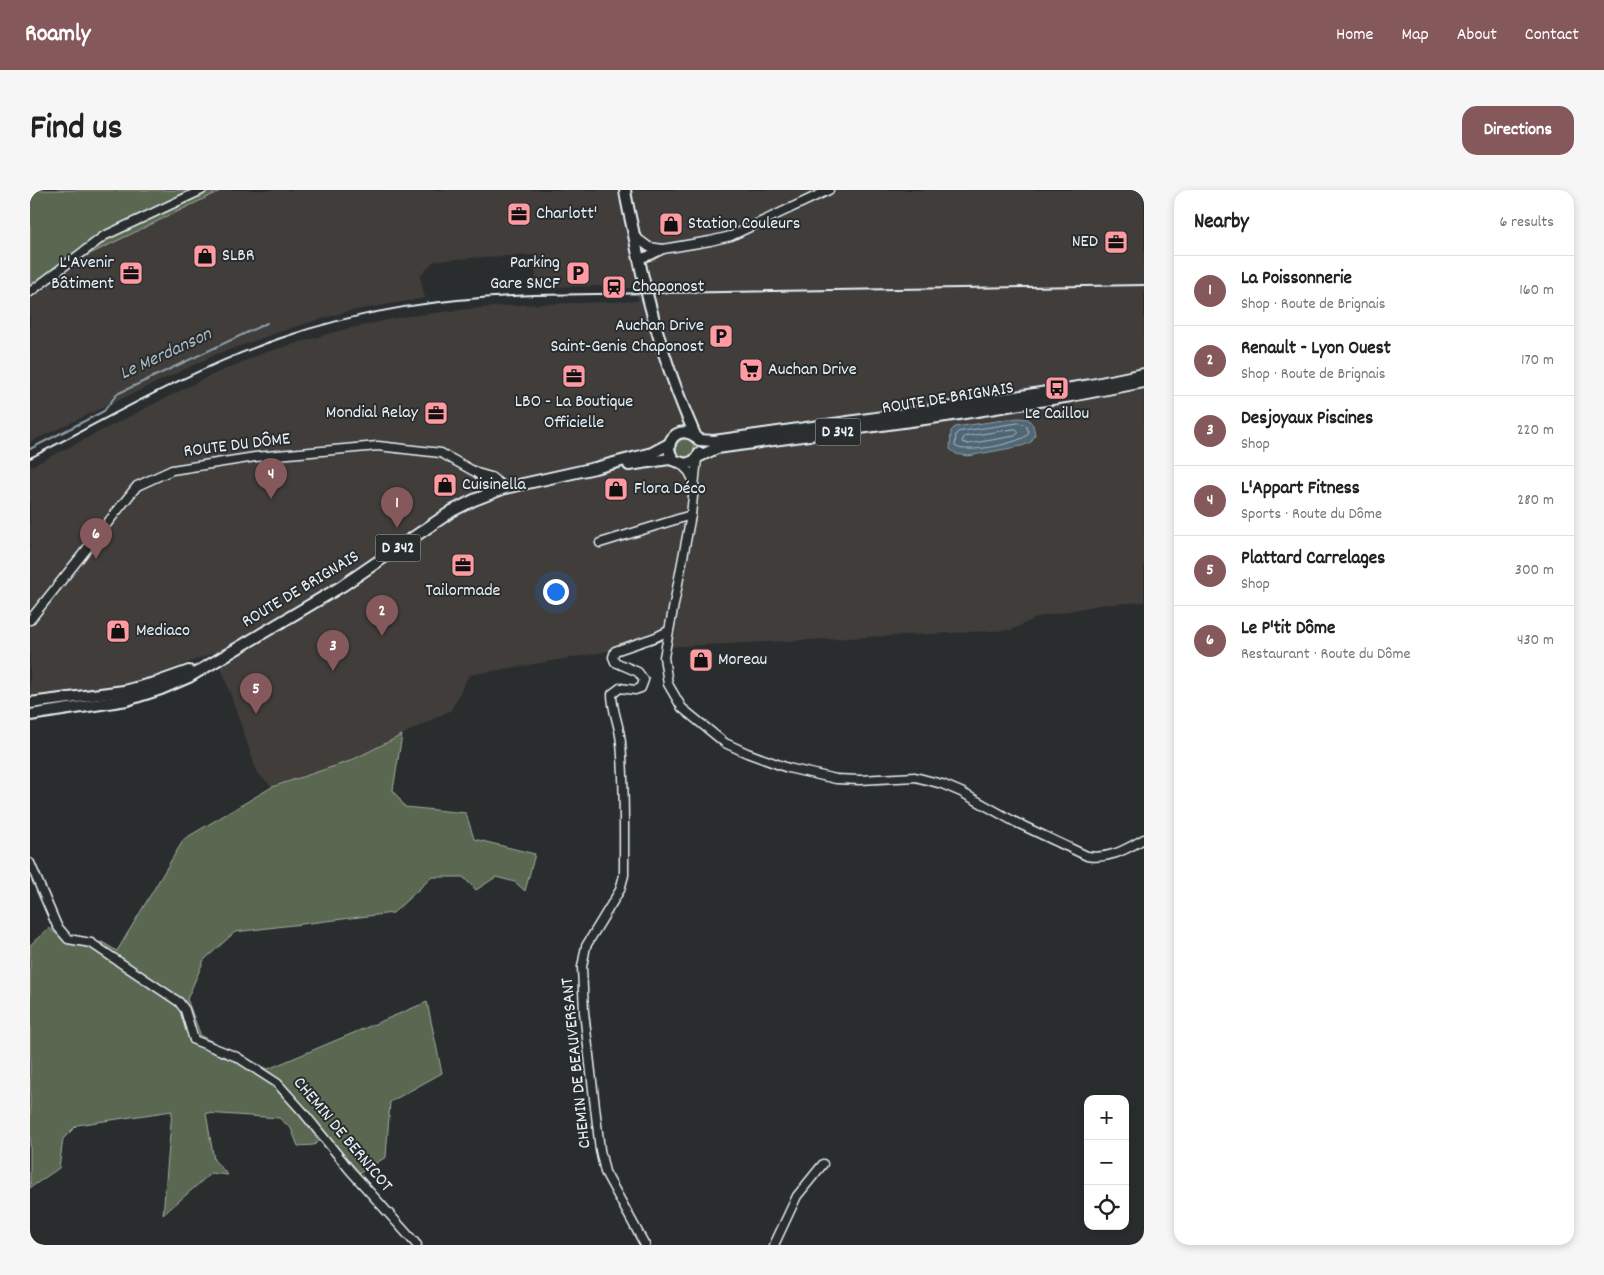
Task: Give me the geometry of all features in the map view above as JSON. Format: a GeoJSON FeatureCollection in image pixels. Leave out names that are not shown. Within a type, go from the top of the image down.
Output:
{"type":"FeatureCollection","features":[{"type":"Feature","properties":{"kind":"main road"},"geometry":{"type":"LineString","coordinates":[[625,190],[638,259],[656,327],[684,410],[701,449],[698,458],[690,463],[678,462],[670,453],[670,444],[678,434],[684,410]]}},
{"type":"Feature","properties":{"kind":"main road"},"geometry":{"type":"LineString","coordinates":[[627,204],[625,216],[635,273],[644,302],[656,327]]}},
{"type":"Feature","properties":{"kind":"main road","name":"ROUTE DE BRIGNAIS"},"geometry":{"type":"LineString","coordinates":[[697,438],[714,441],[946,408],[1091,385],[1144,374]]}},
{"type":"Feature","properties":{"kind":"main road","name":"ROUTE DE BRIGNAIS"},"geometry":{"type":"LineString","coordinates":[[698,458],[717,448],[946,416],[1144,382]]}},
{"type":"Feature","properties":{"kind":"main road"},"geometry":{"type":"LineString","coordinates":[[678,434],[684,432],[697,438]]}},
{"type":"Feature","properties":{"kind":"main road","name":"ROUTE DE BRIGNAIS"},"geometry":{"type":"LineString","coordinates":[[30,715],[126,700],[161,689],[189,677],[342,586],[452,511],[505,488],[652,453],[670,444]]}},
{"type":"Feature","properties":{"kind":"main road","name":"ROUTE DE BRIGNAIS"},"geometry":{"type":"LineString","coordinates":[[595,468],[678,462]]}},
{"type":"Feature","properties":{"kind":"main road","name":"ROUTE DE BRIGNAIS"},"geometry":{"type":"LineString","coordinates":[[30,703],[124,691],[158,682],[215,660]]}},
{"type":"Feature","properties":{"kind":"street"},"geometry":{"type":"LineString","coordinates":[[30,292],[104,236],[202,190]]}},
{"type":"Feature","properties":{"kind":"street"},"geometry":{"type":"LineString","coordinates":[[634,236],[649,247],[663,249],[710,242],[731,236],[829,190]]}},
{"type":"Feature","properties":{"kind":"street"},"geometry":{"type":"LineString","coordinates":[[638,259],[651,256],[663,249]]}},
{"type":"Feature","properties":{"kind":"street","name":"ROUTE DU DÔME"},"geometry":{"type":"LineString","coordinates":[[30,620],[137,486],[172,470],[255,457],[378,446],[441,453],[477,473],[491,477],[505,488]]}},
{"type":"Feature","properties":{"kind":"street"},"geometry":{"type":"LineString","coordinates":[[698,458],[691,515],[664,656],[668,684],[673,696],[682,708],[725,743],[788,768],[836,779],[860,780],[915,777],[942,784],[1088,856],[1114,855],[1144,839]]}},
{"type":"Feature","properties":{"kind":"street"},"geometry":{"type":"LineString","coordinates":[[678,462],[689,472],[695,483]]}},
{"type":"Feature","properties":{"kind":"street"},"geometry":{"type":"LineString","coordinates":[[477,473],[485,480],[486,495]]}},
{"type":"Feature","properties":{"kind":"street"},"geometry":{"type":"LineString","coordinates":[[600,543],[691,515]]}},
{"type":"Feature","properties":{"kind":"street","name":"CHEMIN DE BEAUVERSANT"},"geometry":{"type":"LineString","coordinates":[[645,1245],[605,1172],[600,1150],[584,1012],[582,967],[586,946],[620,890],[624,875],[624,778],[620,730],[612,702],[612,694],[620,688],[635,690],[641,688],[644,680],[638,672],[615,662],[613,657],[615,651],[668,631]]}},
{"type":"Feature","properties":{"kind":"street","name":"CHEMIN DE BERNICOT"},"geometry":{"type":"LineString","coordinates":[[30,863],[58,926],[68,939],[91,943],[176,999],[185,1010],[194,1040],[237,1057],[277,1083],[349,1169],[417,1245]]}},
{"type":"Feature","properties":{"kind":"street"},"geometry":{"type":"LineString","coordinates":[[774,1245],[797,1196],[823,1164]]}},
{"type":"Feature","properties":{"kind":"shaded area"},"geometry":{"type":"Polygon","coordinates":[[[218,190],[1144,190],[1144,602],[1099,605],[1038,617],[1011,630],[662,647],[657,632],[604,652],[469,675],[451,710],[350,761],[272,787],[257,772],[216,652],[133,684],[30,697],[30,467],[205,378],[263,353],[338,331],[401,317],[468,309],[516,305],[639,301],[633,288],[626,288],[626,285],[620,285],[620,283],[606,283],[606,286],[536,287],[535,255],[434,261],[420,276],[425,298],[345,312],[291,328],[217,354],[30,442],[30,290],[94,252],[218,190]]]}},
{"type":"Feature","properties":{"kind":"green space"},"geometry":{"type":"Polygon","coordinates":[[[30,190],[222,190],[61,268],[30,288],[30,190]]]}},
{"type":"Feature","properties":{"kind":"green space"},"geometry":{"type":"Polygon","coordinates":[[[685,439],[691,442],[694,448],[691,454],[685,457],[679,454],[676,448],[679,442],[685,439]]]}},
{"type":"Feature","properties":{"kind":"green space"},"geometry":{"type":"Polygon","coordinates":[[[402,735],[393,790],[405,807],[466,813],[474,839],[535,854],[525,891],[515,882],[496,877],[476,890],[463,877],[432,877],[393,913],[235,932],[204,960],[187,999],[201,1036],[268,1069],[427,1002],[442,1073],[390,1102],[386,1157],[360,1173],[326,1135],[314,1145],[298,1146],[291,1128],[279,1118],[206,1113],[214,1160],[228,1175],[211,1173],[163,1215],[172,1111],[77,1125],[63,1139],[59,1168],[30,1188],[30,945],[49,928],[68,942],[87,946],[102,942],[117,951],[184,839],[272,787],[350,761],[402,735]]]}},
{"type":"Feature","properties":{"kind":"water"},"geometry":{"type":"Polygon","coordinates":[[[1018,418],[1028,419],[1033,425],[1035,435],[1031,442],[1022,446],[968,456],[956,454],[950,449],[951,431],[955,427],[1018,418]]]}},
{"type":"Feature","properties":{"kind":"waterway","name":"Le Merdanson"},"geometry":{"type":"LineString","coordinates":[[30,449],[104,411],[117,394],[267,323]]}},
{"type":"Feature","properties":{"kind":"railway"},"geometry":{"type":"LineString","coordinates":[[30,458],[152,394],[246,351],[341,320],[436,302],[534,295],[1144,285]]}},
{"type":"Feature","properties":{"kind":"place","name":"Charlott'"},"geometry":{"type":"Point","coordinates":[519,214]}},
{"type":"Feature","properties":{"kind":"place","name":"Station Couleurs"},"geometry":{"type":"Point","coordinates":[671,224]}},
{"type":"Feature","properties":{"kind":"place","name":"NED"},"geometry":{"type":"Point","coordinates":[1116,242]}},
{"type":"Feature","properties":{"kind":"place","name":"SLBR"},"geometry":{"type":"Point","coordinates":[205,256]}},
{"type":"Feature","properties":{"kind":"place","name":"L'Avenir Bâtiment"},"geometry":{"type":"Point","coordinates":[131,273]}},
{"type":"Feature","properties":{"kind":"place","name":"Parking Gare SNCF"},"geometry":{"type":"Point","coordinates":[578,273]}},
{"type":"Feature","properties":{"kind":"place","name":"Chaponost"},"geometry":{"type":"Point","coordinates":[614,287]}},
{"type":"Feature","properties":{"kind":"place","name":"Auchan Drive Saint-Genis Chaponost"},"geometry":{"type":"Point","coordinates":[721,336]}},
{"type":"Feature","properties":{"kind":"place","name":"Auchan Drive"},"geometry":{"type":"Point","coordinates":[751,370]}},
{"type":"Feature","properties":{"kind":"place","name":"LBO - La Boutique Officielle"},"geometry":{"type":"Point","coordinates":[574,376]}},
{"type":"Feature","properties":{"kind":"place","name":"Le Caillou"},"geometry":{"type":"Point","coordinates":[1057,388]}},
{"type":"Feature","properties":{"kind":"place","name":"Mondial Relay"},"geometry":{"type":"Point","coordinates":[436,413]}},
{"type":"Feature","properties":{"kind":"place","name":"Cuisinella"},"geometry":{"type":"Point","coordinates":[445,485]}},
{"type":"Feature","properties":{"kind":"place","name":"Flora Déco"},"geometry":{"type":"Point","coordinates":[616,489]}},
{"type":"Feature","properties":{"kind":"place","name":"L'Appart Fitness"},"geometry":{"type":"Point","coordinates":[271,499]}},
{"type":"Feature","properties":{"kind":"place","name":"La Poissonnerie"},"geometry":{"type":"Point","coordinates":[397,528]}},
{"type":"Feature","properties":{"kind":"place","name":"Le P'tit Dôme"},"geometry":{"type":"Point","coordinates":[96,559]}},
{"type":"Feature","properties":{"kind":"place","name":"Tailormade"},"geometry":{"type":"Point","coordinates":[463,565]}},
{"type":"Feature","properties":{"kind":"place","name":"Mediaco"},"geometry":{"type":"Point","coordinates":[118,631]}},
{"type":"Feature","properties":{"kind":"place","name":"Renault - Lyon Ouest"},"geometry":{"type":"Point","coordinates":[382,636]}},
{"type":"Feature","properties":{"kind":"place","name":"Moreau"},"geometry":{"type":"Point","coordinates":[701,660]}},
{"type":"Feature","properties":{"kind":"place","name":"Desjoyaux Piscines"},"geometry":{"type":"Point","coordinates":[333,671]}},
{"type":"Feature","properties":{"kind":"place","name":"Plattard Carrelages"},"geometry":{"type":"Point","coordinates":[256,714]}}]}
